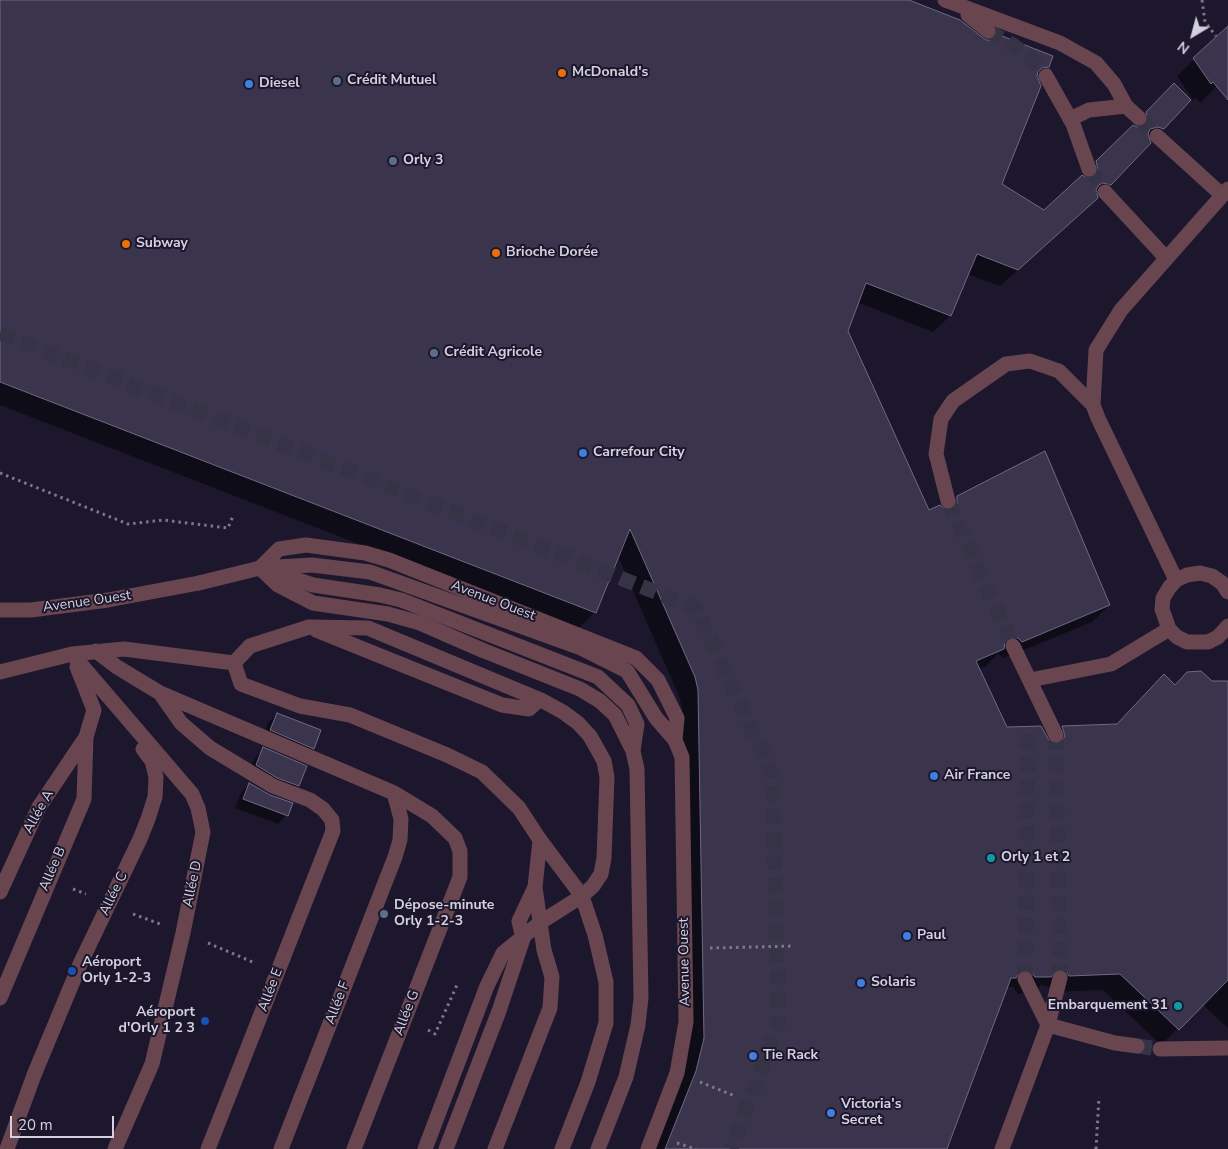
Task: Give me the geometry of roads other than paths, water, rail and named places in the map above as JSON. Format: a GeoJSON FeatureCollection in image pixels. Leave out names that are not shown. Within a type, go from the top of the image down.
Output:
{"type":"FeatureCollection","features":[{"type":"Feature","properties":{"kind":"lane"},"geometry":{"type":"LineString","coordinates":[[951,3],[988,31]]}},
{"type":"Feature","properties":{"kind":"lane"},"geometry":{"type":"LineString","coordinates":[[951,3],[1060,43],[1096,63],[1114,84],[1126,106],[1139,118]]}},
{"type":"Feature","properties":{"kind":"lane"},"geometry":{"type":"LineString","coordinates":[[1046,76],[1070,119],[1089,169]]}},
{"type":"Feature","properties":{"kind":"lane"},"geometry":{"type":"LineString","coordinates":[[1070,119],[1089,110],[1126,106]]}},
{"type":"Feature","properties":{"kind":"lane"},"geometry":{"type":"LineString","coordinates":[[1094,405],[1096,350],[1121,310],[1225,192],[1157,136]]}},
{"type":"Feature","properties":{"kind":"lane"},"geometry":{"type":"LineString","coordinates":[[1105,192],[1166,258]]}},
{"type":"Feature","properties":{"kind":"lane"},"geometry":{"type":"LineString","coordinates":[[948,501],[936,454],[941,419],[953,400],[1006,364],[1030,361],[1059,371],[1094,405],[1176,580]]}},
{"type":"Feature","properties":{"kind":"lane","name":"Avenue Ouest"},"geometry":{"type":"LineString","coordinates":[[0,610],[31,610],[108,600],[199,583],[260,568],[312,564],[370,572],[581,648],[627,671],[656,718],[675,740],[682,756],[686,1022],[674,1082],[648,1149]]}},
{"type":"Feature","properties":{"kind":"lane"},"geometry":{"type":"LineString","coordinates":[[260,568],[278,585],[313,603],[388,614],[420,622],[465,644],[580,689],[600,701],[615,715],[633,751],[637,769],[641,998],[638,1025],[626,1077],[598,1149]]}},
{"type":"Feature","properties":{"kind":"lane"},"geometry":{"type":"LineString","coordinates":[[1228,592],[1222,583],[1212,576],[1200,573],[1188,575],[1176,580],[1164,598],[1162,609],[1169,629],[1177,637],[1198,644],[1218,637],[1228,628]]}},
{"type":"Feature","properties":{"kind":"lane"},"geometry":{"type":"LineString","coordinates":[[309,627],[502,705],[529,709],[539,700]]}},
{"type":"Feature","properties":{"kind":"lane"},"geometry":{"type":"LineString","coordinates":[[234,663],[250,646],[309,627],[368,628],[539,700],[578,723],[590,736],[604,761],[607,777],[604,858],[601,874],[593,886],[582,896],[541,922],[523,939],[503,953],[487,986],[426,1149]]}},
{"type":"Feature","properties":{"kind":"lane"},"geometry":{"type":"LineString","coordinates":[[1030,680],[1111,664],[1169,629]]}},
{"type":"Feature","properties":{"kind":"lane"},"geometry":{"type":"LineString","coordinates":[[1013,646],[1056,735]]}},
{"type":"Feature","properties":{"kind":"lane"},"geometry":{"type":"LineString","coordinates":[[0,672],[72,654],[124,649],[234,663]]}},
{"type":"Feature","properties":{"kind":"lane"},"geometry":{"type":"LineString","coordinates":[[96,651],[116,667],[160,693],[394,793]]}},
{"type":"Feature","properties":{"kind":"lane"},"geometry":{"type":"LineString","coordinates":[[72,654],[94,710],[86,737]]}},
{"type":"Feature","properties":{"kind":"lane","name":"Allée C"},"geometry":{"type":"LineString","coordinates":[[7,1149],[34,1075],[77,970],[140,839],[155,797],[156,777],[152,761],[72,654]]}},
{"type":"Feature","properties":{"kind":"lane","name":"Allée D"},"geometry":{"type":"LineString","coordinates":[[72,654],[192,794],[198,808],[203,832],[183,933],[152,1064],[115,1149]]}},
{"type":"Feature","properties":{"kind":"lane"},"geometry":{"type":"LineString","coordinates":[[234,663],[241,684],[300,706],[350,715],[447,755],[482,772],[519,808],[540,840],[582,896],[596,935],[606,982],[606,1013],[594,1064],[562,1149]]}},
{"type":"Feature","properties":{"kind":"lane","name":"Allée E"},"geometry":{"type":"LineString","coordinates":[[160,693],[180,723],[210,748],[272,786],[310,800],[323,809],[332,820],[333,831],[208,1149]]}},
{"type":"Feature","properties":{"kind":"lane","name":"Allée B"},"geometry":{"type":"LineString","coordinates":[[0,998],[84,799],[86,737]]}},
{"type":"Feature","properties":{"kind":"lane","name":"Allée A"},"geometry":{"type":"LineString","coordinates":[[0,892],[38,807],[86,737]]}},
{"type":"Feature","properties":{"kind":"lane","name":"Allée F"},"geometry":{"type":"LineString","coordinates":[[281,1149],[395,857],[400,840],[401,819],[394,793]]}},
{"type":"Feature","properties":{"kind":"lane","name":"Allée G"},"geometry":{"type":"LineString","coordinates":[[354,1149],[460,876],[460,851],[455,838],[432,816],[394,793]]}},
{"type":"Feature","properties":{"kind":"lane"},"geometry":{"type":"LineString","coordinates":[[495,1149],[550,1008],[552,977],[544,950],[535,888],[540,840]]}},
{"type":"Feature","properties":{"kind":"lane"},"geometry":{"type":"LineString","coordinates":[[446,1149],[499,1011],[523,939],[519,921],[535,888]]}},
{"type":"Feature","properties":{"kind":"lane"},"geometry":{"type":"LineString","coordinates":[[1002,1149],[1048,1025],[1060,978]]}},
{"type":"Feature","properties":{"kind":"lane"},"geometry":{"type":"LineString","coordinates":[[1025,979],[1048,1025],[1115,1043],[1137,1046]]}},
{"type":"Feature","properties":{"kind":"lane"},"geometry":{"type":"LineString","coordinates":[[1160,1048],[1228,1048]]}},
{"type":"Feature","properties":{"kind":"tunnel"},"geometry":{"type":"LineString","coordinates":[[988,31],[1013,45],[1038,65],[1046,76]]}},
{"type":"Feature","properties":{"kind":"tunnel"},"geometry":{"type":"LineString","coordinates":[[1139,118],[1157,136]]}},
{"type":"Feature","properties":{"kind":"tunnel"},"geometry":{"type":"LineString","coordinates":[[1089,169],[1105,192]]}},
{"type":"Feature","properties":{"kind":"tunnel"},"geometry":{"type":"LineString","coordinates":[[0,333],[696,608],[772,773],[779,1022],[731,1149]]}},
{"type":"Feature","properties":{"kind":"tunnel"},"geometry":{"type":"LineString","coordinates":[[948,501],[1013,646]]}},
{"type":"Feature","properties":{"kind":"tunnel"},"geometry":{"type":"LineString","coordinates":[[1025,979],[1028,733]]}},
{"type":"Feature","properties":{"kind":"tunnel"},"geometry":{"type":"LineString","coordinates":[[1056,735],[1060,978]]}},
{"type":"Feature","properties":{"kind":"tunnel"},"geometry":{"type":"LineString","coordinates":[[1137,1046],[1160,1049]]}},
{"type":"Feature","properties":{"kind":"place","name":"McDonald's"},"geometry":{"type":"Point","coordinates":[562,73]}},
{"type":"Feature","properties":{"kind":"place","name":"Crédit Mutuel"},"geometry":{"type":"Point","coordinates":[337,81]}},
{"type":"Feature","properties":{"kind":"place","name":"Diesel"},"geometry":{"type":"Point","coordinates":[249,84]}},
{"type":"Feature","properties":{"kind":"place","name":"Orly 3"},"geometry":{"type":"Point","coordinates":[393,161]}},
{"type":"Feature","properties":{"kind":"place","name":"Subway"},"geometry":{"type":"Point","coordinates":[126,244]}},
{"type":"Feature","properties":{"kind":"place","name":"Brioche Dorée"},"geometry":{"type":"Point","coordinates":[496,253]}},
{"type":"Feature","properties":{"kind":"place","name":"Crédit Agricole"},"geometry":{"type":"Point","coordinates":[434,353]}},
{"type":"Feature","properties":{"kind":"place","name":"Carrefour City"},"geometry":{"type":"Point","coordinates":[583,453]}},
{"type":"Feature","properties":{"kind":"place","name":"Air France"},"geometry":{"type":"Point","coordinates":[934,776]}},
{"type":"Feature","properties":{"kind":"place","name":"Orly 1 et 2"},"geometry":{"type":"Point","coordinates":[991,858]}},
{"type":"Feature","properties":{"kind":"place","name":"Dépose-minute Orly 1-2-3"},"geometry":{"type":"Point","coordinates":[384,914]}},
{"type":"Feature","properties":{"kind":"place","name":"Paul"},"geometry":{"type":"Point","coordinates":[907,936]}},
{"type":"Feature","properties":{"kind":"place","name":"Aéroport Orly 1-2-3"},"geometry":{"type":"Point","coordinates":[72,971]}},
{"type":"Feature","properties":{"kind":"place","name":"Solaris"},"geometry":{"type":"Point","coordinates":[861,983]}},
{"type":"Feature","properties":{"kind":"place","name":"Embarquement 31"},"geometry":{"type":"Point","coordinates":[1178,1006]}},
{"type":"Feature","properties":{"kind":"place","name":"Aéroport d'Orly 1 2 3"},"geometry":{"type":"Point","coordinates":[205,1021]}},
{"type":"Feature","properties":{"kind":"place","name":"Tie Rack"},"geometry":{"type":"Point","coordinates":[753,1056]}},
{"type":"Feature","properties":{"kind":"place","name":"Victoria's Secret"},"geometry":{"type":"Point","coordinates":[831,1113]}}]}
